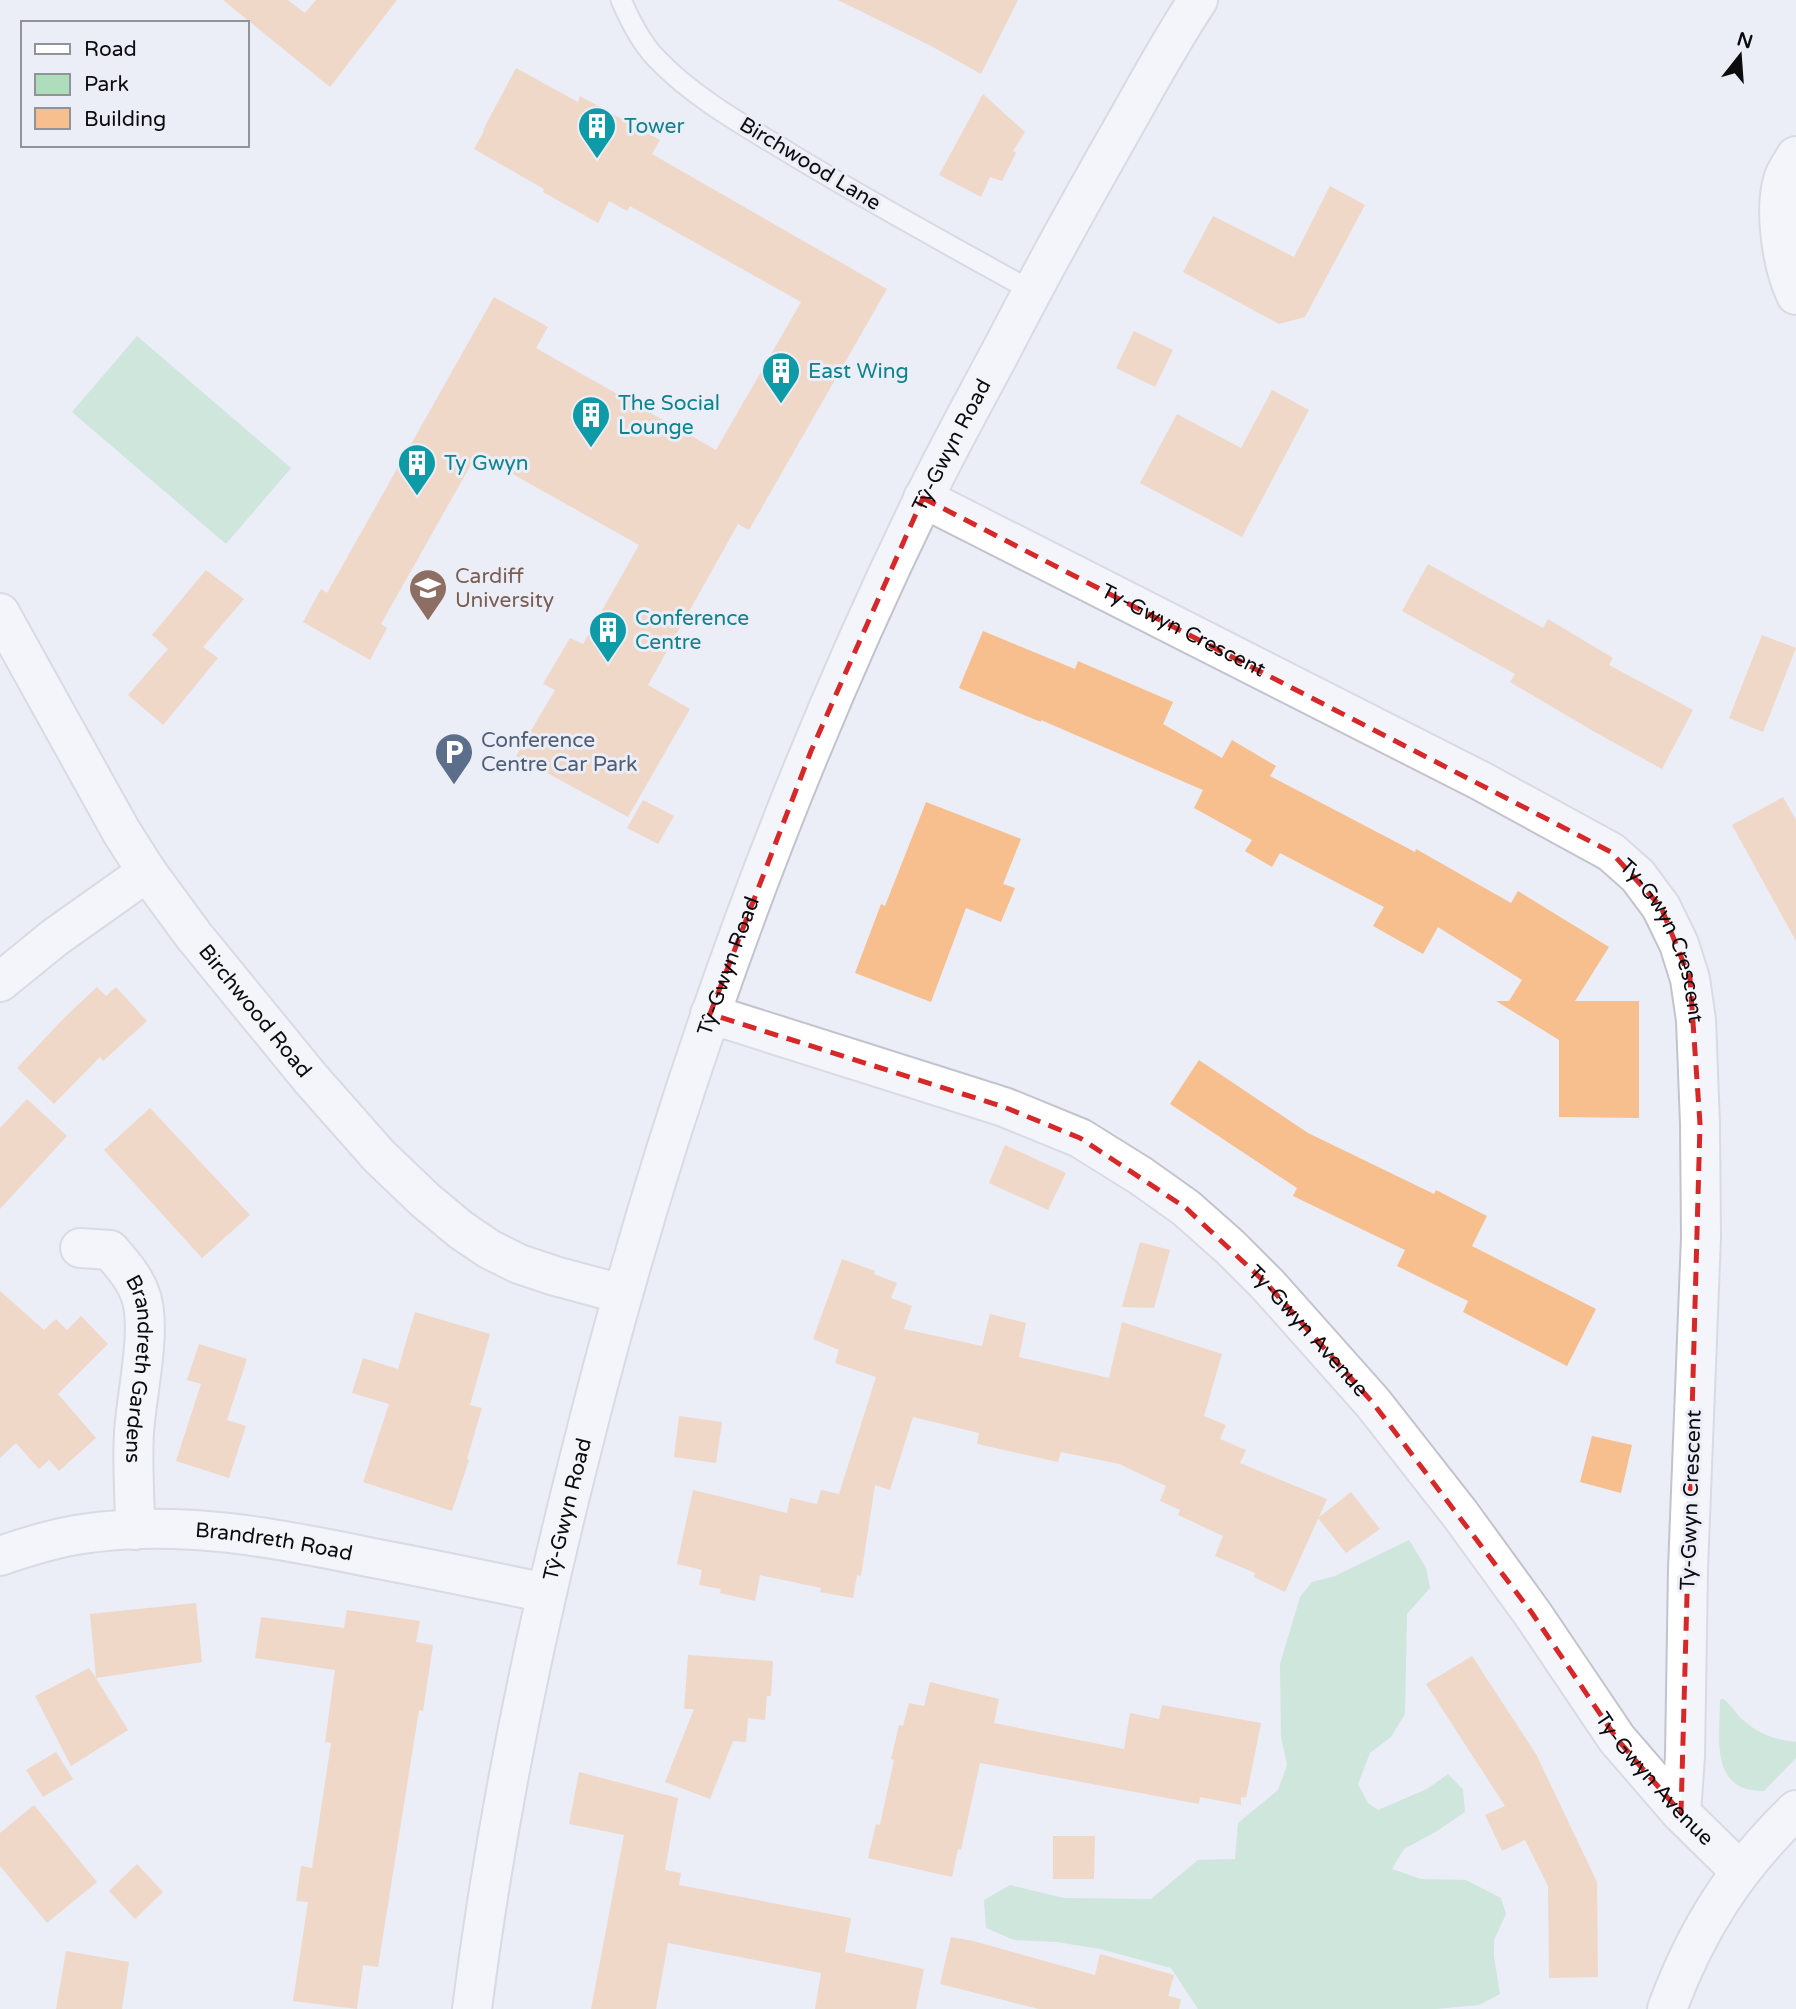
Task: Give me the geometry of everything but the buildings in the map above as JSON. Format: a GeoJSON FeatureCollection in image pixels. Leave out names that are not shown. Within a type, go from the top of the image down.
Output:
{"type":"FeatureCollection","features":[{"type":"Feature","properties":{"kind":"street","name":"Tŷ-Gwyn Road"},"geometry":{"type":"LineString","coordinates":[[471,2009],[511,1758],[546,1593],[622,1294],[653,1187],[710,1014],[811,751],[923,498],[1032,290],[1198,0]]}},
{"type":"Feature","properties":{"kind":"street"},"geometry":{"type":"LineString","coordinates":[[1796,156],[1783,179],[1779,217],[1783,252],[1796,295]]}},
{"type":"Feature","properties":{"kind":"street","name":"Ty-Gwyn Crescent"},"geometry":{"type":"LineString","coordinates":[[923,498],[1481,781],[1612,852],[1638,876],[1661,908],[1679,944],[1690,979],[1696,1020],[1700,1124],[1701,1237],[1681,1813]]}},
{"type":"Feature","properties":{"kind":"street","name":"Birchwood Road"},"geometry":{"type":"LineString","coordinates":[[0,613],[121,831],[147,872],[194,936],[311,1079],[379,1156],[425,1200],[489,1249],[519,1264],[622,1294]]}},
{"type":"Feature","properties":{"kind":"street"},"geometry":{"type":"LineString","coordinates":[[0,982],[54,938],[147,872]]}},
{"type":"Feature","properties":{"kind":"street","name":"Ty-Gwyn Avenue"},"geometry":{"type":"LineString","coordinates":[[710,1014],[1004,1107],[1080,1138],[1186,1208],[1268,1285],[1373,1403],[1460,1514],[1524,1602],[1617,1739],[1681,1813],[1740,1871]]}},
{"type":"Feature","properties":{"kind":"street","name":"Brandreth Gardens"},"geometry":{"type":"LineString","coordinates":[[80,1248],[110,1250],[127,1270],[141,1295],[145,1327],[134,1434],[135,1530]]}},
{"type":"Feature","properties":{"kind":"street","name":"Brandreth Road"},"geometry":{"type":"LineString","coordinates":[[0,1556],[82,1534],[176,1528],[213,1530],[261,1536],[546,1593]]}},
{"type":"Feature","properties":{"kind":"street"},"geometry":{"type":"LineString","coordinates":[[1667,2009],[1682,1969],[1703,1927],[1740,1871],[1796,1810]]}},
{"type":"Feature","properties":{"kind":"lane","name":"Birchwood Lane"},"geometry":{"type":"LineString","coordinates":[[621,0],[656,58],[694,91],[741,124],[842,185],[1032,290]]}},
{"type":"Feature","properties":{"kind":"highlighted area"},"geometry":{"type":"Polygon","coordinates":[[[923,498],[1611,852],[1661,907],[1690,979],[1700,1124],[1681,1813],[1617,1739],[1532,1613],[1373,1403],[1268,1285],[1186,1208],[1080,1138],[1004,1107],[710,1014],[811,751],[923,498]]]}},
{"type":"Feature","properties":{"kind":"green space"},"geometry":{"type":"Polygon","coordinates":[[[137,336],[291,468],[226,544],[72,412],[137,336]]]}},
{"type":"Feature","properties":{"kind":"green space"},"geometry":{"type":"Polygon","coordinates":[[[1409,1540],[1426,1568],[1430,1588],[1407,1614],[1405,1714],[1391,1737],[1370,1753],[1358,1784],[1368,1803],[1378,1810],[1427,1789],[1448,1774],[1463,1789],[1465,1812],[1404,1849],[1392,1869],[1421,1879],[1466,1880],[1501,1898],[1506,1914],[1494,1940],[1500,1994],[1479,2005],[1436,2009],[1198,2009],[1171,1968],[1100,1949],[1056,1942],[1014,1940],[986,1928],[984,1900],[1010,1885],[1064,1898],[1151,1899],[1198,1860],[1235,1859],[1238,1823],[1278,1790],[1287,1765],[1281,1737],[1280,1664],[1300,1597],[1312,1582],[1335,1576],[1409,1540]]]}},
{"type":"Feature","properties":{"kind":"green space"},"geometry":{"type":"Polygon","coordinates":[[[1723,1699],[1743,1720],[1761,1733],[1796,1742],[1796,1758],[1764,1791],[1746,1789],[1734,1782],[1726,1772],[1719,1745],[1720,1700],[1723,1699]]]}},
{"type":"Feature","properties":{"kind":"place","name":"Tower"},"geometry":{"type":"Point","coordinates":[597,160]}},
{"type":"Feature","properties":{"kind":"place","name":"East Wing"},"geometry":{"type":"Point","coordinates":[781,405]}},
{"type":"Feature","properties":{"kind":"place","name":"The Social Lounge"},"geometry":{"type":"Point","coordinates":[591,449]}},
{"type":"Feature","properties":{"kind":"place","name":"Ty Gwyn"},"geometry":{"type":"Point","coordinates":[417,497]}},
{"type":"Feature","properties":{"kind":"place","name":"Cardiff University"},"geometry":{"type":"Point","coordinates":[428,622]}},
{"type":"Feature","properties":{"kind":"place","name":"Conference Centre"},"geometry":{"type":"Point","coordinates":[608,664]}},
{"type":"Feature","properties":{"kind":"place","name":"Conference Centre Car Park"},"geometry":{"type":"Point","coordinates":[454,786]}}]}
